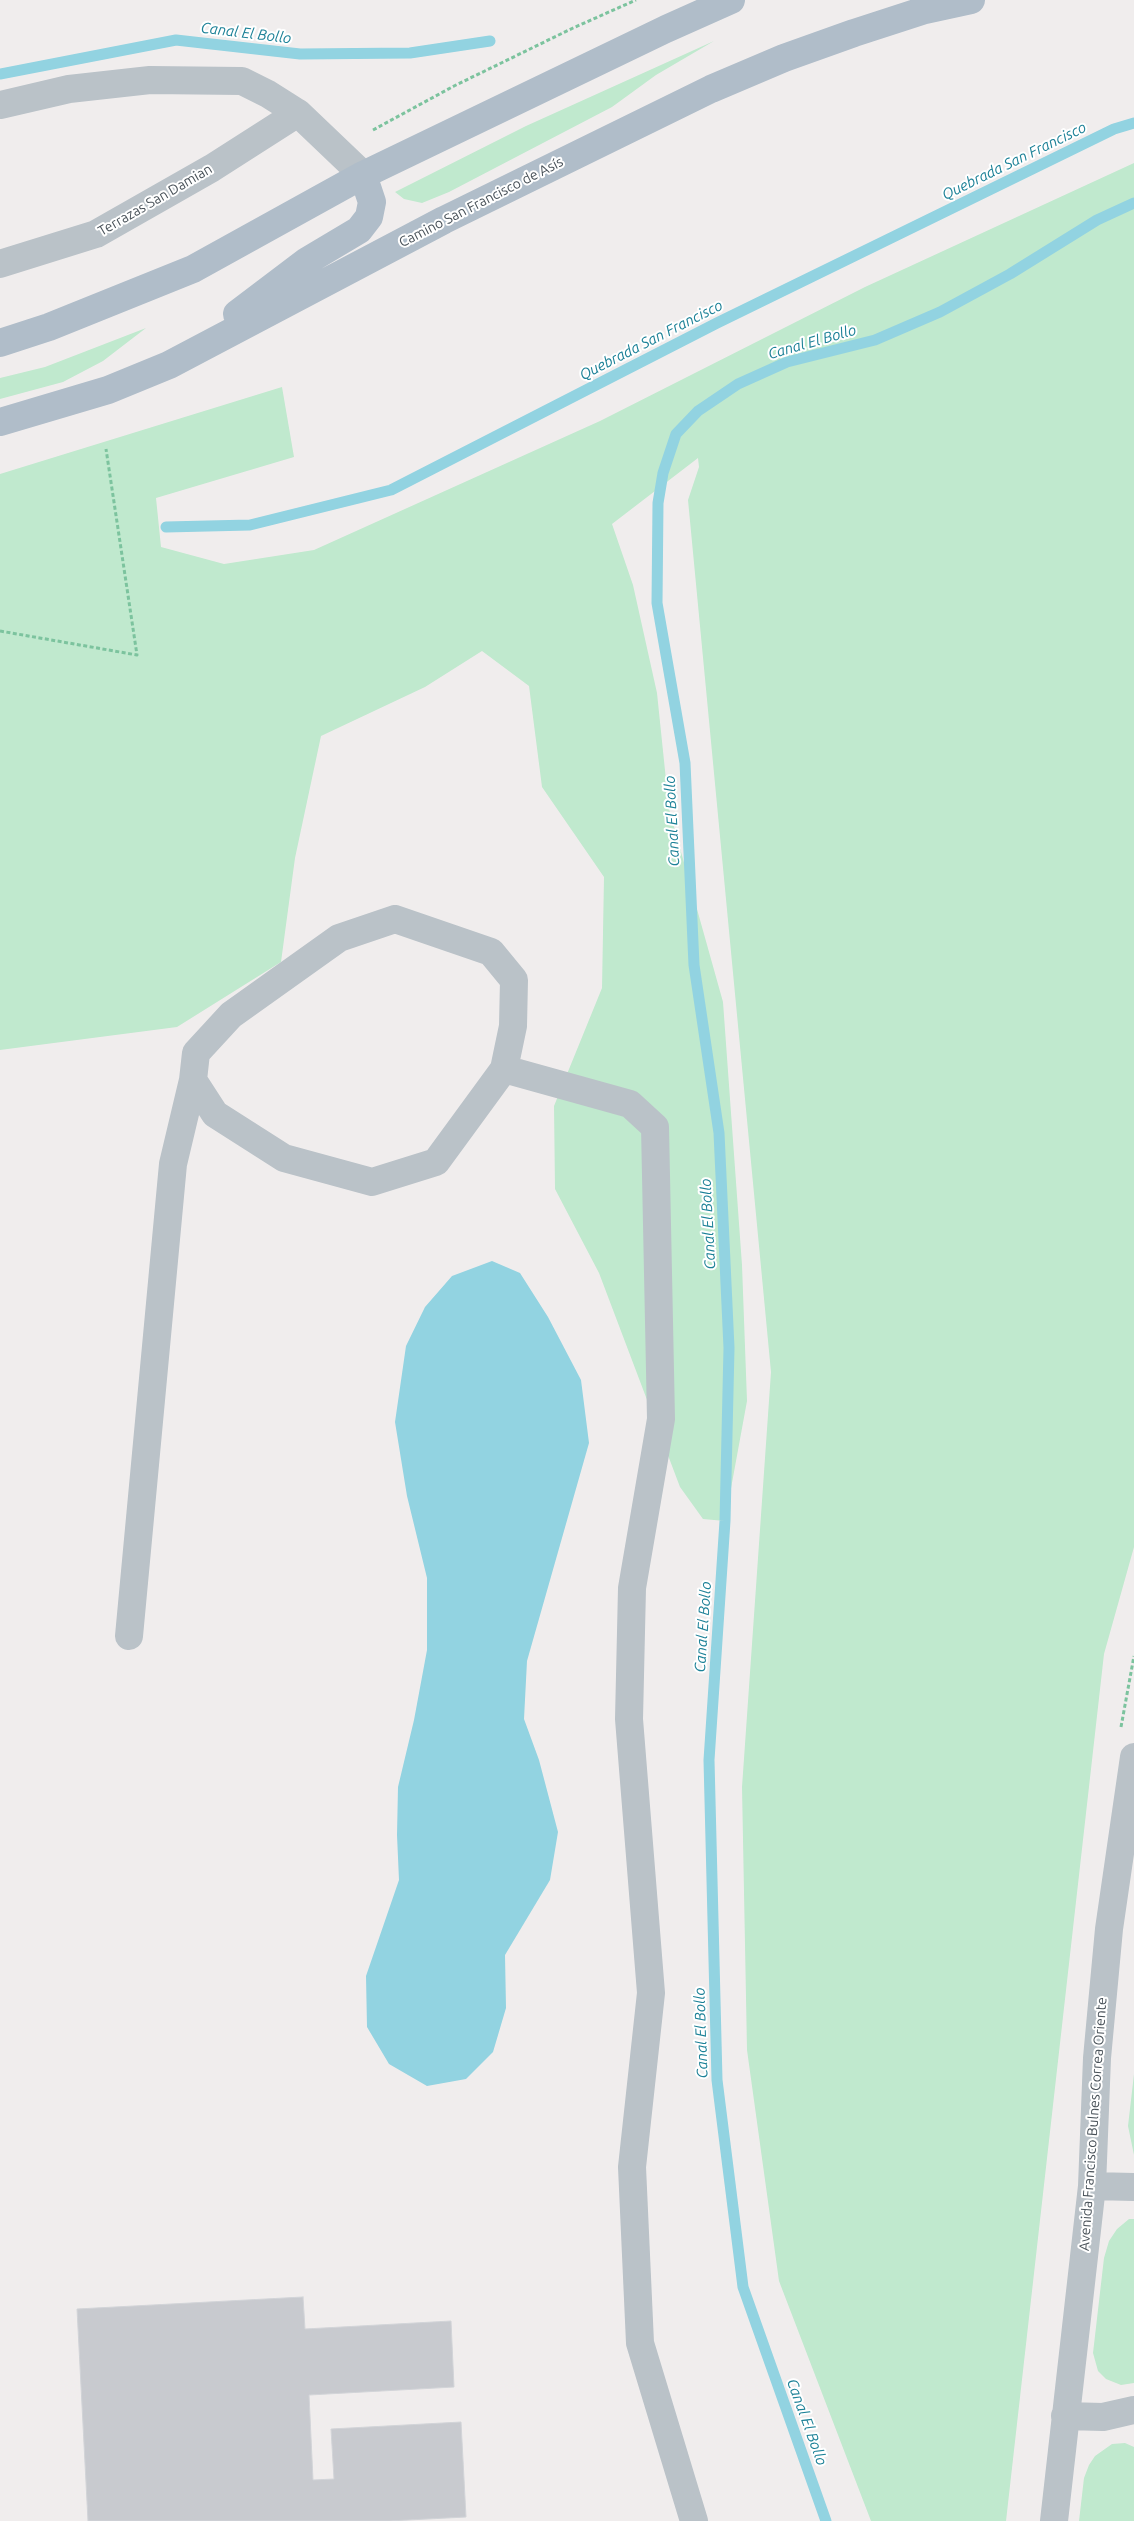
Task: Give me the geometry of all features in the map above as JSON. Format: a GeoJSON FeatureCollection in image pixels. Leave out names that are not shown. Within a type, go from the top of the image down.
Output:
{"type":"FeatureCollection","features":[{"type":"Feature","properties":{"kind":"main road"},"geometry":{"type":"LineString","coordinates":[[0,343],[49,327],[193,269],[362,174],[731,0]]}},
{"type":"Feature","properties":{"kind":"main road","name":"Camino San Francisco de Asís"},"geometry":{"type":"LineString","coordinates":[[0,422],[108,390],[170,365],[444,220],[711,89],[784,58],[854,33],[924,10],[970,0]]}},
{"type":"Feature","properties":{"kind":"main road"},"geometry":{"type":"LineString","coordinates":[[170,365],[307,261],[359,230],[369,217],[372,202],[362,174]]}},
{"type":"Feature","properties":{"kind":"street"},"geometry":{"type":"LineString","coordinates":[[0,105],[68,89],[150,80],[242,81],[268,94],[298,113],[362,174]]}},
{"type":"Feature","properties":{"kind":"street","name":"Terrazas San Damian"},"geometry":{"type":"LineString","coordinates":[[0,264],[96,234],[212,168],[298,113]]}},
{"type":"Feature","properties":{"kind":"street"},"geometry":{"type":"LineString","coordinates":[[129,1636],[173,1164],[193,1080],[196,1053],[231,1015],[339,938],[395,920],[491,952],[514,980],[513,1026],[504,1068],[436,1162],[372,1182],[284,1158],[215,1114],[193,1080]]}},
{"type":"Feature","properties":{"kind":"street"},"geometry":{"type":"LineString","coordinates":[[504,1068],[630,1104],[655,1127],[661,1419],[632,1588],[629,1719],[651,1993],[632,2167],[640,2343],[694,2521]]}},
{"type":"Feature","properties":{"kind":"street","name":"Avenida Francisco Bulnes Correa Oriente"},"geometry":{"type":"LineString","coordinates":[[1054,2521],[1092,2186],[1097,2058],[1108,1929],[1134,1758]]}},
{"type":"Feature","properties":{"kind":"street"},"geometry":{"type":"LineString","coordinates":[[1092,2186],[1134,2187]]}},
{"type":"Feature","properties":{"kind":"street"},"geometry":{"type":"LineString","coordinates":[[1065,2416],[1104,2417],[1134,2410]]}},
{"type":"Feature","properties":{"kind":"path"},"geometry":{"type":"LineString","coordinates":[[0,631],[137,655],[106,449]]}},
{"type":"Feature","properties":{"kind":"green space"},"geometry":{"type":"Polygon","coordinates":[[[714,41],[656,75],[612,107],[449,192],[422,203],[404,199],[395,192],[526,126],[714,41]]]}},
{"type":"Feature","properties":{"kind":"green space"},"geometry":{"type":"Polygon","coordinates":[[[1134,163],[1134,1547],[1104,1654],[1006,2521],[871,2521],[779,2281],[747,2050],[742,1787],[771,1372],[688,500],[699,467],[698,458],[612,524],[633,585],[657,693],[669,809],[723,1002],[742,1265],[747,1401],[725,1521],[703,1519],[680,1487],[599,1273],[555,1189],[554,1106],[602,988],[604,877],[542,787],[529,686],[482,651],[425,687],[321,736],[295,858],[281,962],[177,1027],[0,1050],[0,474],[282,387],[294,457],[156,498],[161,547],[224,564],[314,550],[600,421],[865,287],[1134,163]]]}},
{"type":"Feature","properties":{"kind":"green space"},"geometry":{"type":"Polygon","coordinates":[[[146,328],[103,361],[63,382],[0,399],[0,378],[45,367],[146,328]]]}},
{"type":"Feature","properties":{"kind":"green space"},"geometry":{"type":"Polygon","coordinates":[[[1134,2074],[1134,2155],[1128,2126],[1134,2074]]]}},
{"type":"Feature","properties":{"kind":"green space"},"geometry":{"type":"Polygon","coordinates":[[[1129,2219],[1134,2219],[1134,2383],[1121,2385],[1106,2379],[1098,2371],[1093,2353],[1104,2258],[1109,2241],[1117,2229],[1129,2219]]]}},
{"type":"Feature","properties":{"kind":"green space"},"geometry":{"type":"Polygon","coordinates":[[[1125,2443],[1134,2447],[1134,2521],[1079,2521],[1084,2478],[1089,2465],[1095,2456],[1112,2444],[1125,2443]]]}},
{"type":"Feature","properties":{"kind":"water"},"geometry":{"type":"Polygon","coordinates":[[[492,1261],[520,1273],[548,1317],[581,1380],[589,1443],[527,1661],[524,1719],[539,1760],[558,1832],[550,1880],[505,1955],[506,2008],[493,2052],[466,2079],[427,2086],[389,2064],[367,2027],[366,1976],[399,1880],[397,1835],[398,1787],[414,1720],[427,1650],[427,1578],[407,1496],[395,1422],[406,1346],[425,1307],[452,1276],[492,1261]]]}},
{"type":"Feature","properties":{"kind":"building"},"geometry":{"type":"Polygon","coordinates":[[[303,2297],[305,2329],[451,2321],[454,2387],[309,2395],[313,2480],[334,2479],[331,2429],[461,2422],[466,2517],[389,2521],[88,2521],[77,2309],[303,2297]]]}},
{"type":"Feature","properties":{"kind":"waterway","name":"Canal El Bollo"},"geometry":{"type":"LineString","coordinates":[[0,74],[176,40],[300,54],[410,53],[490,41]]}},
{"type":"Feature","properties":{"kind":"waterway","name":"Quebrada San Francisco"},"geometry":{"type":"LineString","coordinates":[[166,527],[250,525],[391,490],[717,323],[1114,129],[1134,123]]}},
{"type":"Feature","properties":{"kind":"waterway","name":"Canal El Bollo"},"geometry":{"type":"LineString","coordinates":[[826,2521],[743,2287],[717,2080],[709,1760],[725,1521],[729,1348],[719,1133],[694,965],[685,763],[657,603],[658,503],[663,473],[676,434],[698,411],[738,384],[787,362],[875,340],[940,312],[1010,274],[1097,220],[1134,203]]}}]}
